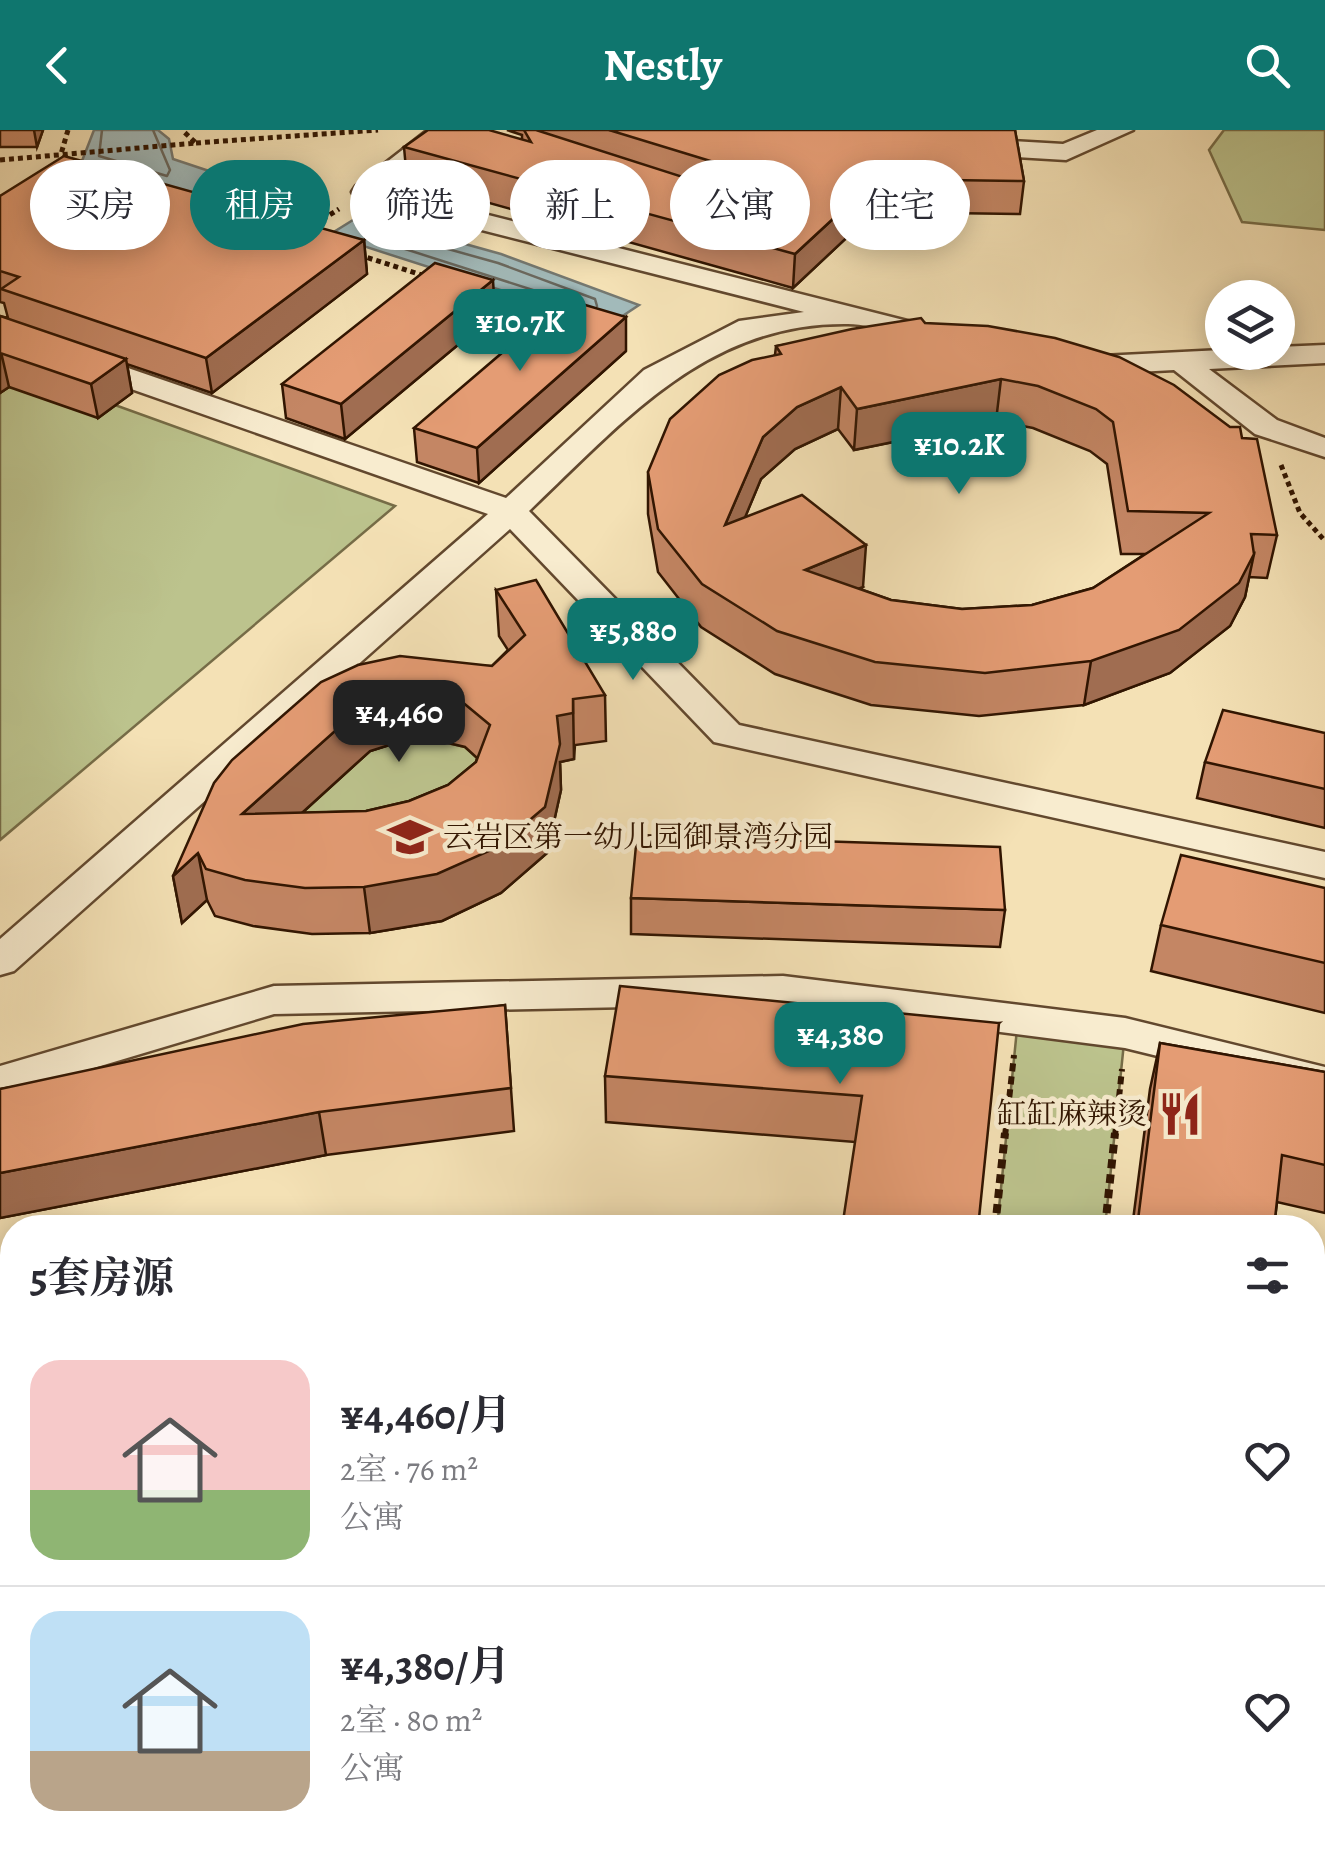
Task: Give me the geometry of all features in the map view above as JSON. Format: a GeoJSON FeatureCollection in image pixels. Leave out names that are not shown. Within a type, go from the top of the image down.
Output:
{"type":"FeatureCollection","features":[{"type":"Feature","properties":{"kind":"street"},"geometry":{"type":"LineString","coordinates":[[406,160],[444,130]]}},
{"type":"Feature","properties":{"kind":"street"},"geometry":{"type":"LineString","coordinates":[[930,144],[1066,152],[1120,130]]}},
{"type":"Feature","properties":{"kind":"street"},"geometry":{"type":"LineString","coordinates":[[490,223],[962,343]]}},
{"type":"Feature","properties":{"kind":"street"},"geometry":{"type":"LineString","coordinates":[[0,961],[511,511],[655,376],[749,328],[850,314]]}},
{"type":"Feature","properties":{"kind":"street"},"geometry":{"type":"LineString","coordinates":[[0,333],[511,511],[727,734],[1325,864]]}},
{"type":"Feature","properties":{"kind":"street"},"geometry":{"type":"LineString","coordinates":[[1055,367],[1184,364],[1325,354]]}},
{"type":"Feature","properties":{"kind":"street"},"geometry":{"type":"LineString","coordinates":[[1184,364],[1266,426],[1325,448]]}},
{"type":"Feature","properties":{"kind":"street"},"geometry":{"type":"LineString","coordinates":[[0,1081],[274,1000],[783,990],[1126,1033],[1325,1082]]}},
{"type":"Feature","properties":{"kind":"path"},"geometry":{"type":"LineString","coordinates":[[61,154],[68,130]]}},
{"type":"Feature","properties":{"kind":"path"},"geometry":{"type":"LineString","coordinates":[[182,130],[196,143]]}},
{"type":"Feature","properties":{"kind":"path"},"geometry":{"type":"LineString","coordinates":[[0,160],[378,130]]}},
{"type":"Feature","properties":{"kind":"path"},"geometry":{"type":"LineString","coordinates":[[61,154],[70,160]]}},
{"type":"Feature","properties":{"kind":"path"},"geometry":{"type":"LineString","coordinates":[[353,253],[446,283]]}},
{"type":"Feature","properties":{"kind":"path"},"geometry":{"type":"LineString","coordinates":[[482,295],[556,318]]}},
{"type":"Feature","properties":{"kind":"path"},"geometry":{"type":"LineString","coordinates":[[1266,426],[1300,513],[1325,541]]}},
{"type":"Feature","properties":{"kind":"path"},"geometry":{"type":"LineString","coordinates":[[997,1215],[1018,1019]]}},
{"type":"Feature","properties":{"kind":"path"},"geometry":{"type":"LineString","coordinates":[[1106,1215],[1126,1033]]}},
{"type":"Feature","properties":{"kind":"green space"},"geometry":{"type":"Polygon","coordinates":[[[1224,130],[1325,130],[1325,230],[1242,222],[1209,150],[1224,130]]]}},
{"type":"Feature","properties":{"kind":"green space"},"geometry":{"type":"Polygon","coordinates":[[[9,387],[115,405],[395,506],[0,840],[0,393],[9,387]]]}},
{"type":"Feature","properties":{"kind":"green space"},"geometry":{"type":"Polygon","coordinates":[[[431,739],[465,747],[488,767],[489,783],[269,843],[370,751],[405,740],[431,739]]]}},
{"type":"Feature","properties":{"kind":"green space"},"geometry":{"type":"Polygon","coordinates":[[[1018,1019],[1125,1033],[1106,1215],[998,1215],[1018,1019]]]}},
{"type":"Feature","properties":{"kind":"water"},"geometry":{"type":"Polygon","coordinates":[[[94,130],[158,130],[169,139],[173,159],[190,165],[190,195],[170,189],[170,160],[82,160],[94,130]]]}},
{"type":"Feature","properties":{"kind":"water"},"geometry":{"type":"Polygon","coordinates":[[[350,222],[350,242],[330,234],[350,222]]]}},
{"type":"Feature","properties":{"kind":"water"},"geometry":{"type":"Polygon","coordinates":[[[376,250],[487,250],[639,305],[609,325],[376,250]]]}},
{"type":"Feature","properties":{"kind":"building"},"geometry":{"type":"Polygon","coordinates":[[[428,130],[489,130],[531,142],[524,130],[536,130],[630,160],[510,160],[510,176],[490,171],[490,160],[452,160],[404,147],[428,130]]]}},
{"type":"Feature","properties":{"kind":"building"},"geometry":{"type":"Polygon","coordinates":[[[609,130],[1015,130],[1024,181],[970,180],[970,160],[830,160],[830,222],[810,240],[810,160],[707,160],[609,130]]]}},
{"type":"Feature","properties":{"kind":"building"},"geometry":{"type":"Polygon","coordinates":[[[650,167],[670,173],[670,220],[650,214],[650,167]]]}},
{"type":"Feature","properties":{"kind":"building"},"geometry":{"type":"Polygon","coordinates":[[[30,177],[30,250],[170,250],[170,186],[190,191],[190,250],[330,250],[330,230],[350,236],[351,250],[206,358],[1,289],[19,277],[0,271],[0,196],[30,177]]]}},
{"type":"Feature","properties":{"kind":"building"},"geometry":{"type":"Polygon","coordinates":[[[435,263],[493,280],[341,404],[282,384],[435,263]]]}},
{"type":"Feature","properties":{"kind":"building"},"geometry":{"type":"Polygon","coordinates":[[[565,299],[626,317],[477,448],[414,428],[565,299]]]}},
{"type":"Feature","properties":{"kind":"building"},"geometry":{"type":"Polygon","coordinates":[[[0,316],[126,359],[91,384],[0,353],[0,316]]]}},
{"type":"Feature","properties":{"kind":"building"},"geometry":{"type":"Polygon","coordinates":[[[921,318],[925,323],[988,326],[1055,338],[1119,357],[1174,385],[1230,427],[1240,427],[1242,438],[1257,439],[1277,535],[1251,534],[1254,554],[1239,583],[1179,630],[1091,661],[985,673],[875,662],[777,631],[702,584],[658,529],[648,472],[670,419],[719,375],[752,360],[781,354],[776,346],[921,318]],[[1001,379],[857,409],[841,387],[797,407],[763,437],[725,525],[802,495],[866,545],[805,570],[891,600],[962,609],[1032,605],[1093,588],[1209,513],[1128,511],[1113,422],[1096,409],[1038,386],[1001,379]]]}},
{"type":"Feature","properties":{"kind":"building"},"geometry":{"type":"Polygon","coordinates":[[[536,580],[605,695],[573,699],[573,713],[557,716],[560,744],[545,807],[498,847],[437,874],[364,887],[305,888],[245,880],[206,869],[198,853],[173,876],[214,783],[232,760],[321,682],[358,665],[400,656],[492,666],[525,635],[496,590],[536,580]],[[427,693],[400,694],[364,705],[242,814],[366,811],[409,801],[448,785],[476,762],[490,725],[461,701],[427,693]]]}},
{"type":"Feature","properties":{"kind":"building"},"geometry":{"type":"Polygon","coordinates":[[[1223,710],[1325,733],[1325,789],[1205,762],[1223,710]]]}},
{"type":"Feature","properties":{"kind":"building"},"geometry":{"type":"Polygon","coordinates":[[[637,835],[1000,847],[1005,910],[631,898],[637,835]]]}},
{"type":"Feature","properties":{"kind":"building"},"geometry":{"type":"Polygon","coordinates":[[[1181,855],[1325,888],[1325,963],[1161,925],[1181,855]]]}},
{"type":"Feature","properties":{"kind":"building"},"geometry":{"type":"Polygon","coordinates":[[[620,986],[999,1023],[979,1215],[844,1215],[862,1096],[605,1076],[620,986]]]}},
{"type":"Feature","properties":{"kind":"building"},"geometry":{"type":"Polygon","coordinates":[[[505,1005],[511,1088],[319,1112],[0,1173],[0,1089],[303,1024],[505,1005]]]}},
{"type":"Feature","properties":{"kind":"building"},"geometry":{"type":"Polygon","coordinates":[[[1160,1043],[1325,1072],[1325,1165],[1282,1155],[1275,1215],[1139,1215],[1160,1043]]]}},
{"type":"Feature","properties":{"kind":"place","name":"云岩区第一幼儿园御景湾分园"},"geometry":{"type":"Point","coordinates":[410,837]}},
{"type":"Feature","properties":{"kind":"place","name":"缸缸麻辣烫"},"geometry":{"type":"Point","coordinates":[1180,1114]}}]}
